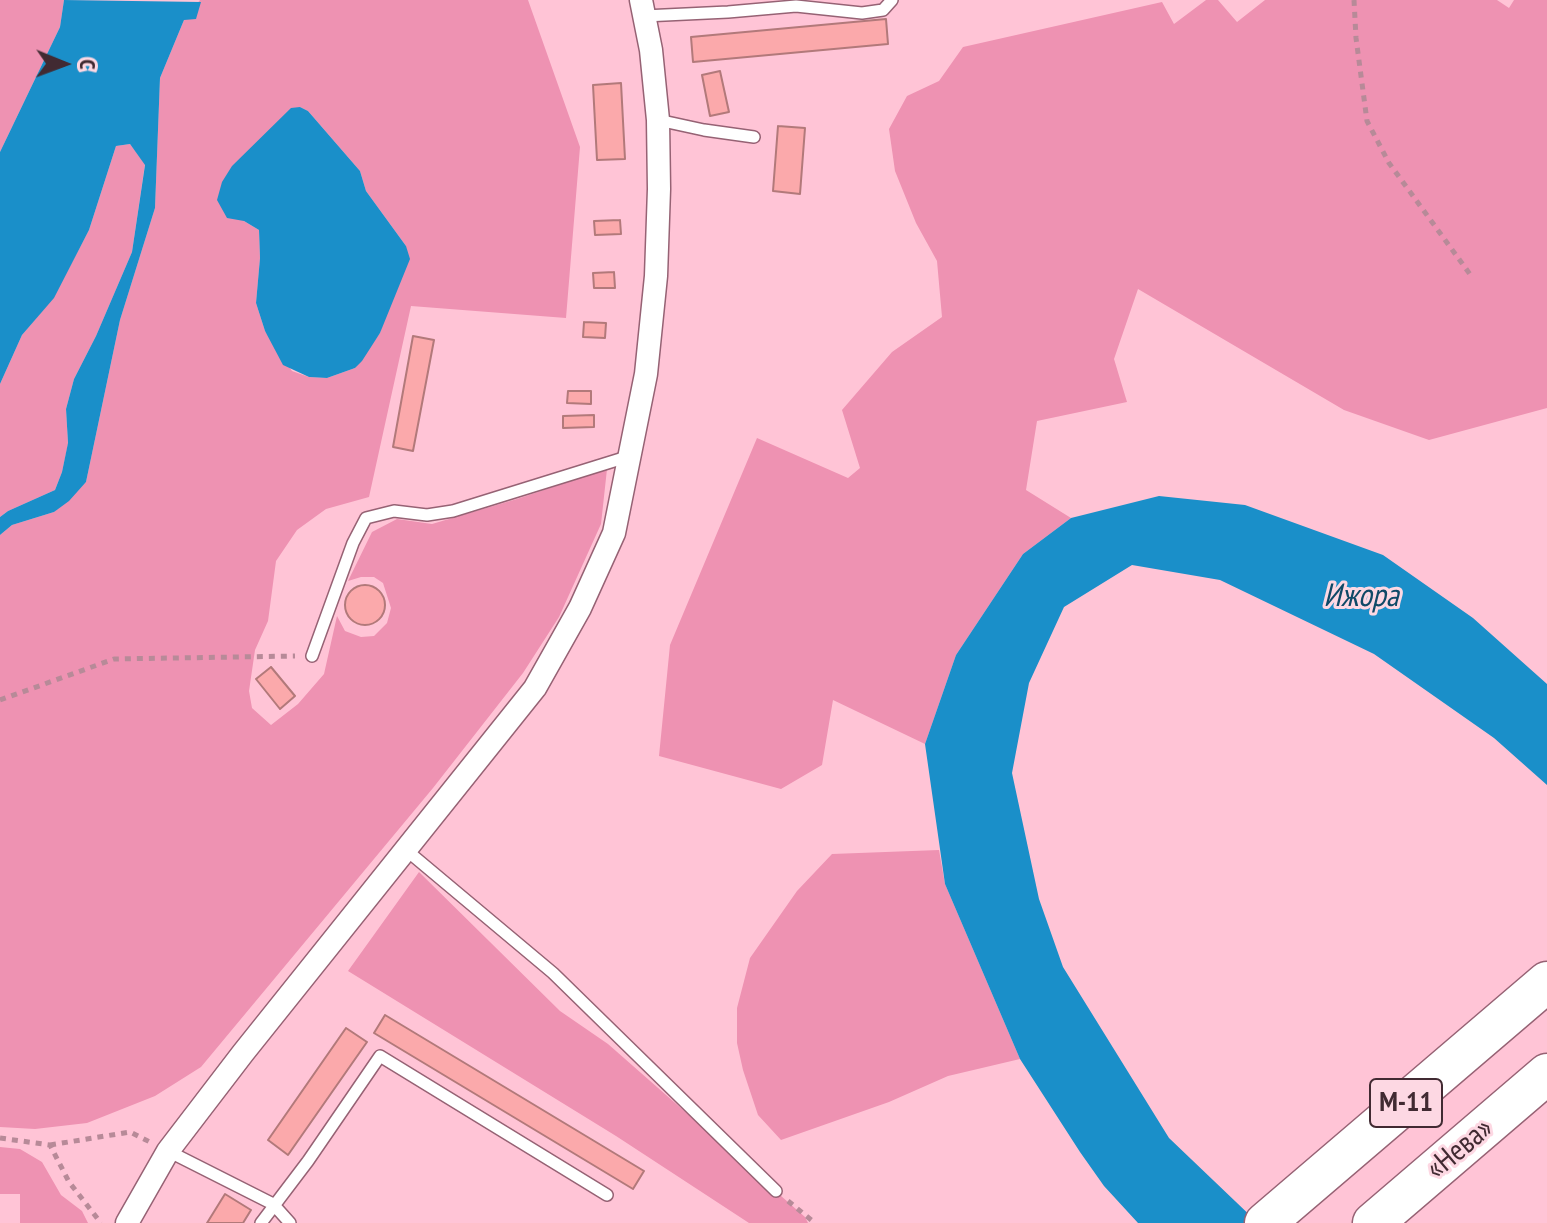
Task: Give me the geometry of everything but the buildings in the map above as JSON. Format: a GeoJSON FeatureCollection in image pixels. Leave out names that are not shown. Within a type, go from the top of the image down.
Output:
{"type":"FeatureCollection","features":[{"type":"Feature","properties":{"kind":"highway","name":"М-11"},"geometry":{"type":"LineString","coordinates":[[1265,1223],[1547,982]]}},
{"type":"Feature","properties":{"kind":"highway","name":"«Нева»"},"geometry":{"type":"LineString","coordinates":[[1373,1223],[1547,1074]]}},
{"type":"Feature","properties":{"kind":"street"},"geometry":{"type":"LineString","coordinates":[[127,1223],[168,1151],[306,971],[535,688],[580,608],[614,533],[646,374],[656,276],[658,120],[651,50],[642,8]]}},
{"type":"Feature","properties":{"kind":"lane"},"geometry":{"type":"LineString","coordinates":[[642,8],[796,6],[862,13],[883,10],[892,0]]}},
{"type":"Feature","properties":{"kind":"lane"},"geometry":{"type":"LineString","coordinates":[[658,120],[754,137]]}},
{"type":"Feature","properties":{"kind":"lane"},"geometry":{"type":"LineString","coordinates":[[312,656],[353,543],[366,518],[394,511],[427,515],[453,511],[631,456]]}},
{"type":"Feature","properties":{"kind":"lane"},"geometry":{"type":"LineString","coordinates":[[404,849],[553,973],[776,1191]]}},
{"type":"Feature","properties":{"kind":"lane"},"geometry":{"type":"LineString","coordinates":[[261,1223],[380,1056],[607,1195]]}},
{"type":"Feature","properties":{"kind":"lane"},"geometry":{"type":"LineString","coordinates":[[168,1151],[273,1204],[290,1223]]}},
{"type":"Feature","properties":{"kind":"path"},"geometry":{"type":"LineString","coordinates":[[1354,0],[1367,121],[1389,163],[1472,277]]}},
{"type":"Feature","properties":{"kind":"path"},"geometry":{"type":"LineString","coordinates":[[0,700],[114,659],[312,656]]}},
{"type":"Feature","properties":{"kind":"path"},"geometry":{"type":"LineString","coordinates":[[0,1138],[50,1145],[130,1132],[168,1151]]}},
{"type":"Feature","properties":{"kind":"path"},"geometry":{"type":"LineString","coordinates":[[50,1145],[69,1182],[101,1223]]}},
{"type":"Feature","properties":{"kind":"path"},"geometry":{"type":"LineString","coordinates":[[776,1191],[815,1223]]}},
{"type":"Feature","properties":{"kind":"shaded area"},"geometry":{"type":"Polygon","coordinates":[[[0,0],[64,0],[60,27],[0,152],[0,0]]]}},
{"type":"Feature","properties":{"kind":"shaded area"},"geometry":{"type":"Polygon","coordinates":[[[200,0],[528,0],[580,147],[566,318],[411,306],[369,497],[326,509],[297,530],[276,561],[268,621],[255,650],[249,691],[252,708],[271,725],[298,704],[324,674],[337,616],[345,631],[361,637],[374,636],[387,623],[391,608],[383,583],[374,577],[348,581],[372,532],[397,519],[432,524],[607,469],[601,524],[559,617],[523,673],[433,788],[201,1067],[155,1096],[87,1123],[35,1129],[0,1127],[0,535],[12,525],[54,512],[86,482],[120,320],[155,208],[160,78],[184,20],[200,0]],[[300,107],[244,221],[259,230],[256,303],[265,331],[292,371],[309,377],[327,378],[355,368],[380,333],[406,246],[366,191],[360,171],[308,111],[300,107]]]}},
{"type":"Feature","properties":{"kind":"shaded area"},"geometry":{"type":"Polygon","coordinates":[[[1206,0],[1218,0],[1237,22],[1265,0],[1497,0],[1509,8],[1514,0],[1547,0],[1547,408],[1429,440],[1344,410],[1138,289],[1114,359],[1127,402],[1037,421],[1026,490],[1071,518],[1023,554],[956,655],[925,744],[833,700],[822,765],[781,789],[659,756],[670,645],[757,438],[848,478],[860,468],[842,410],[892,352],[942,317],[937,261],[916,223],[895,171],[889,129],[907,96],[939,81],[963,47],[1162,2],[1174,24],[1206,0]]]}},
{"type":"Feature","properties":{"kind":"shaded area"},"geometry":{"type":"Polygon","coordinates":[[[130,144],[145,164],[132,252],[74,379],[66,409],[68,444],[62,472],[55,490],[0,517],[0,384],[22,335],[53,298],[89,230],[116,146],[130,144]]]}},
{"type":"Feature","properties":{"kind":"shaded area"},"geometry":{"type":"Polygon","coordinates":[[[939,850],[945,884],[1020,1059],[948,1076],[889,1102],[781,1140],[758,1115],[737,1043],[737,1008],[750,958],[797,891],[832,854],[939,850]]]}},
{"type":"Feature","properties":{"kind":"shaded area"},"geometry":{"type":"Polygon","coordinates":[[[419,872],[560,1011],[608,1044],[805,1217],[808,1223],[749,1223],[616,1136],[348,971],[419,872]]]}},
{"type":"Feature","properties":{"kind":"shaded area"},"geometry":{"type":"Polygon","coordinates":[[[0,1147],[20,1149],[42,1162],[61,1195],[82,1211],[88,1223],[20,1223],[20,1194],[0,1194],[0,1147]]]}},
{"type":"Feature","properties":{"kind":"water"},"geometry":{"type":"Polygon","coordinates":[[[64,0],[201,2],[196,19],[184,20],[160,78],[155,208],[120,320],[86,482],[54,512],[12,525],[0,535],[0,517],[55,490],[68,443],[66,409],[74,379],[132,252],[145,165],[130,144],[116,146],[89,230],[54,298],[22,335],[0,384],[0,152],[60,27],[64,0]]]}},
{"type":"Feature","properties":{"kind":"water"},"geometry":{"type":"Polygon","coordinates":[[[300,107],[308,111],[360,171],[366,191],[406,246],[410,259],[380,333],[362,361],[355,368],[327,378],[309,377],[283,365],[265,331],[256,303],[259,230],[244,221],[227,218],[217,200],[222,182],[232,166],[291,108],[300,107]]]}},
{"type":"Feature","properties":{"kind":"water","name":"Ижора"},"geometry":{"type":"Polygon","coordinates":[[[1159,496],[1245,505],[1383,555],[1473,618],[1547,684],[1547,785],[1494,738],[1374,654],[1220,580],[1132,565],[1064,607],[1029,683],[1012,773],[1039,899],[1063,967],[1169,1138],[1258,1223],[1138,1223],[1104,1186],[1080,1152],[1020,1059],[945,884],[925,744],[956,655],[1023,554],[1071,518],[1159,496]]]}}]}
